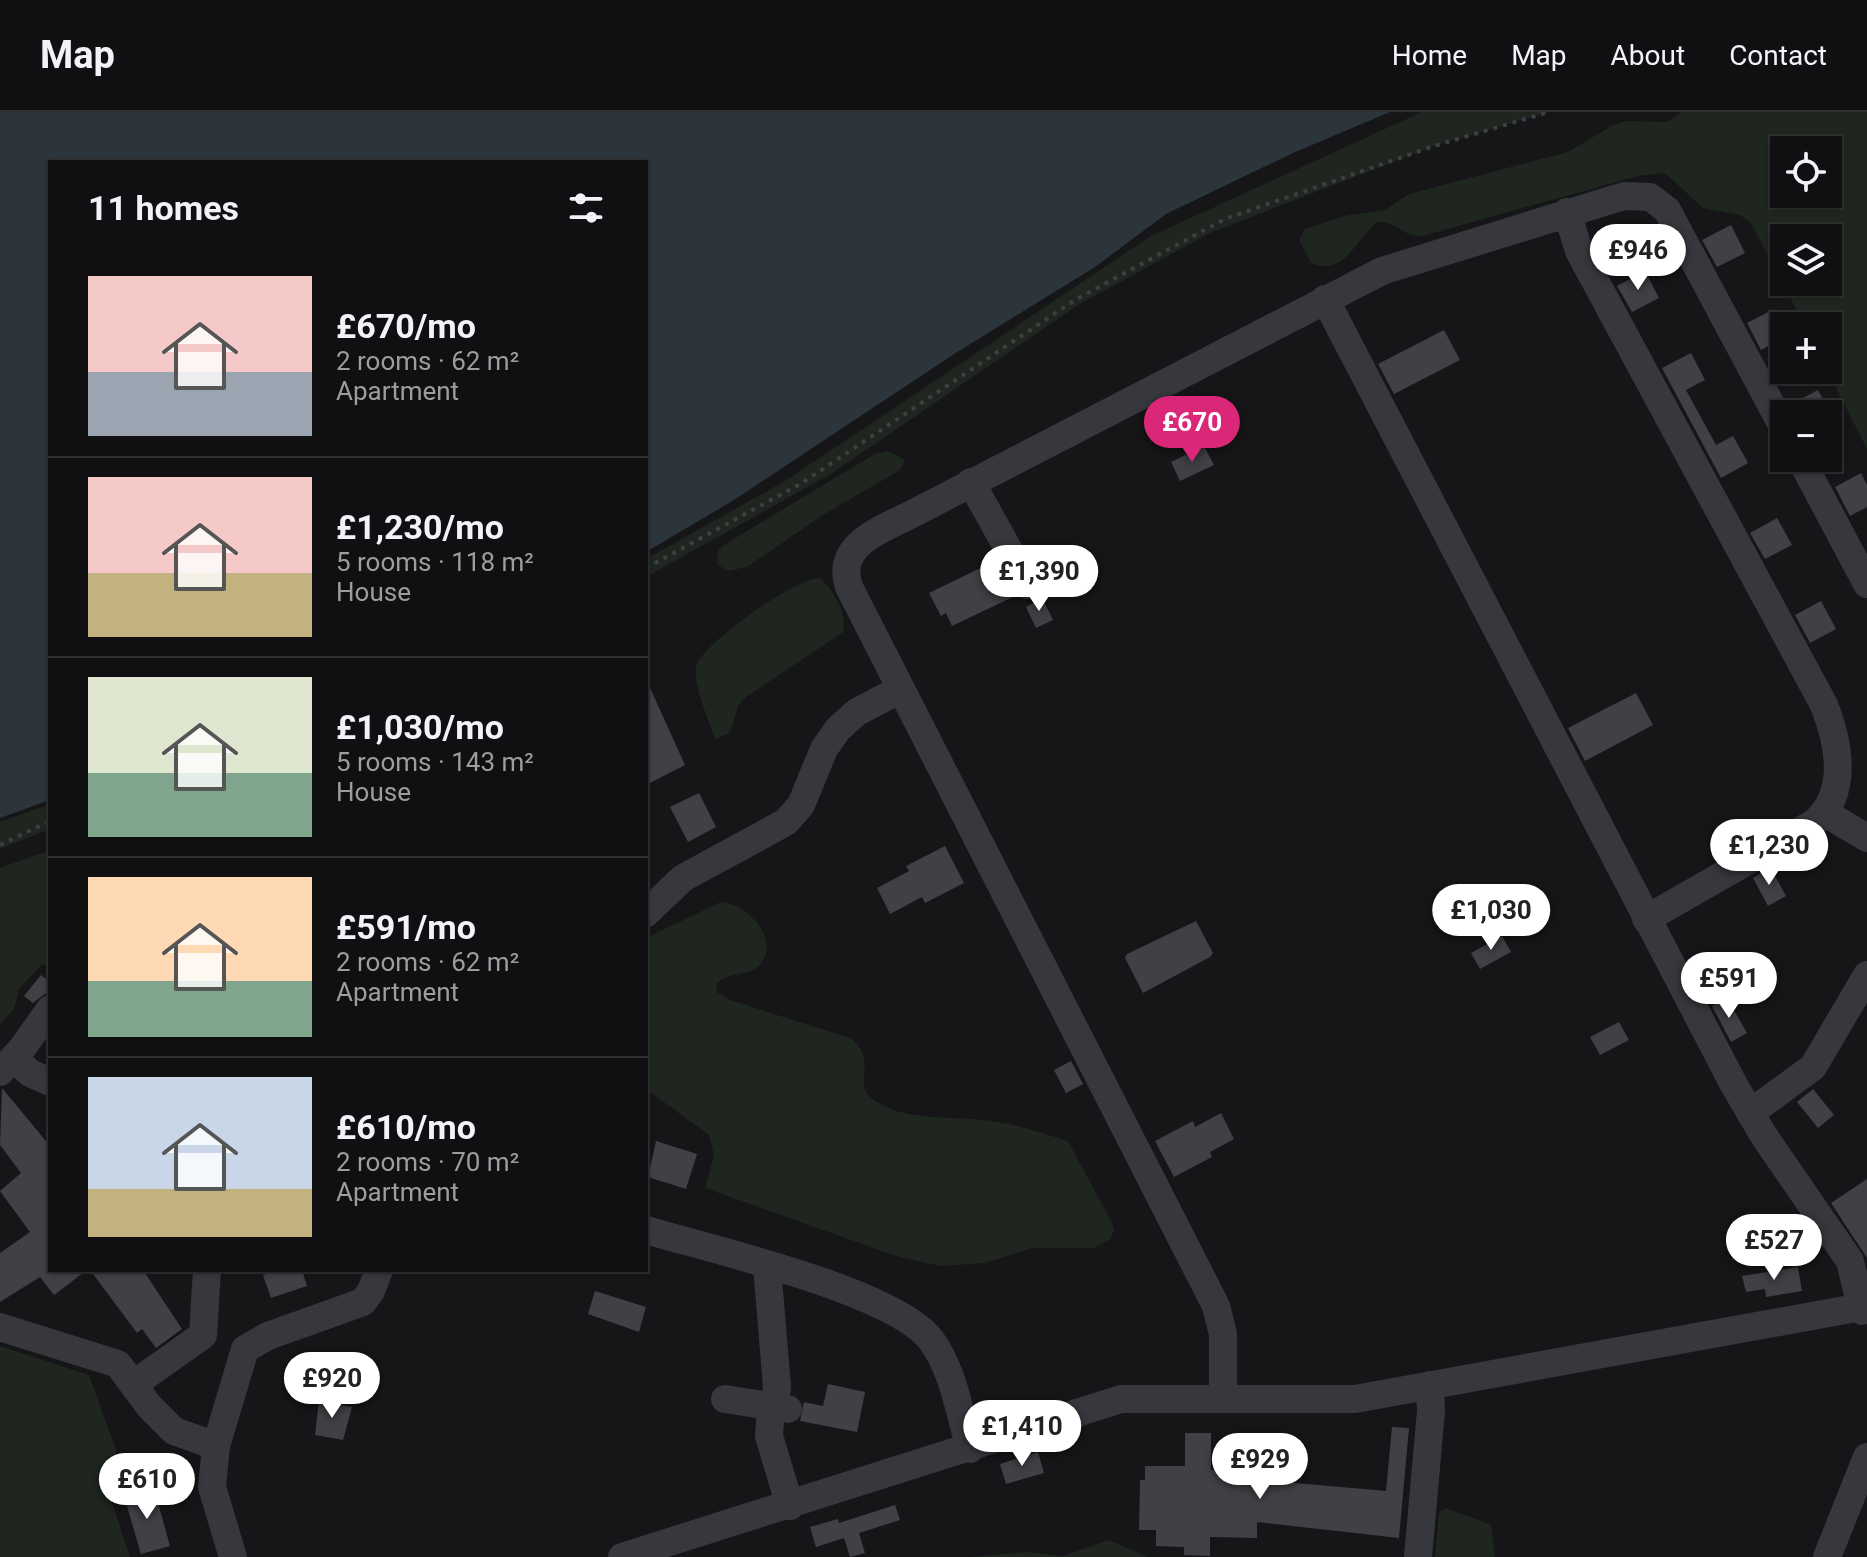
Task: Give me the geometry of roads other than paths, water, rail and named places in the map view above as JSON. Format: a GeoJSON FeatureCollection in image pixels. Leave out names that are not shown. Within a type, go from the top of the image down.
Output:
{"type":"FeatureCollection","features":[{"type":"Feature","properties":{"kind":"lane"},"geometry":{"type":"LineString","coordinates":[[1223,1398],[1223,1334],[1216,1306],[849,587],[848,558],[868,537],[971,482],[1325,299],[1403,262],[1624,196],[1650,197],[1662,205],[1770,403]]}},
{"type":"Feature","properties":{"kind":"lane"},"geometry":{"type":"LineString","coordinates":[[1567,212],[1579,251],[1824,705],[1834,735],[1838,772],[1825,813],[1804,830],[1646,919]]}},
{"type":"Feature","properties":{"kind":"lane"},"geometry":{"type":"LineString","coordinates":[[622,1557],[1121,1399],[1333,1401],[1861,1309],[1850,1261],[1750,1113],[1646,919],[1325,299]]}},
{"type":"Feature","properties":{"kind":"lane"},"geometry":{"type":"LineString","coordinates":[[1807,472],[1867,584]]}},
{"type":"Feature","properties":{"kind":"lane"},"geometry":{"type":"LineString","coordinates":[[971,482],[1028,585]]}},
{"type":"Feature","properties":{"kind":"lane"},"geometry":{"type":"LineString","coordinates":[[648,906],[683,878],[786,822],[801,805],[824,749],[838,729],[857,712],[901,689]]}},
{"type":"Feature","properties":{"kind":"lane"},"geometry":{"type":"LineString","coordinates":[[1825,813],[1867,838]]}},
{"type":"Feature","properties":{"kind":"lane"},"geometry":{"type":"LineString","coordinates":[[1750,1113],[1813,1067],[1867,975]]}},
{"type":"Feature","properties":{"kind":"lane"},"geometry":{"type":"LineString","coordinates":[[48,1012],[7,1065],[48,1081]]}},
{"type":"Feature","properties":{"kind":"lane"},"geometry":{"type":"LineString","coordinates":[[648,1231],[877,1302],[919,1326],[943,1362],[970,1449]]}},
{"type":"Feature","properties":{"kind":"lane"},"geometry":{"type":"LineString","coordinates":[[767,1266],[779,1408],[769,1436],[790,1506]]}},
{"type":"Feature","properties":{"kind":"lane"},"geometry":{"type":"LineString","coordinates":[[134,1384],[203,1335],[207,1272]]}},
{"type":"Feature","properties":{"kind":"lane"},"geometry":{"type":"LineString","coordinates":[[233,1557],[212,1487],[216,1446],[245,1349],[268,1336],[363,1302],[378,1272]]}},
{"type":"Feature","properties":{"kind":"lane"},"geometry":{"type":"LineString","coordinates":[[0,1327],[114,1362],[149,1406],[177,1433],[216,1446]]}},
{"type":"Feature","properties":{"kind":"lane"},"geometry":{"type":"LineString","coordinates":[[1418,1557],[1430,1426],[1430,1385]]}},
{"type":"Feature","properties":{"kind":"lane"},"geometry":{"type":"LineString","coordinates":[[725,1399],[779,1408]]}},
{"type":"Feature","properties":{"kind":"lane"},"geometry":{"type":"LineString","coordinates":[[1827,1557],[1867,1457]]}}]}
